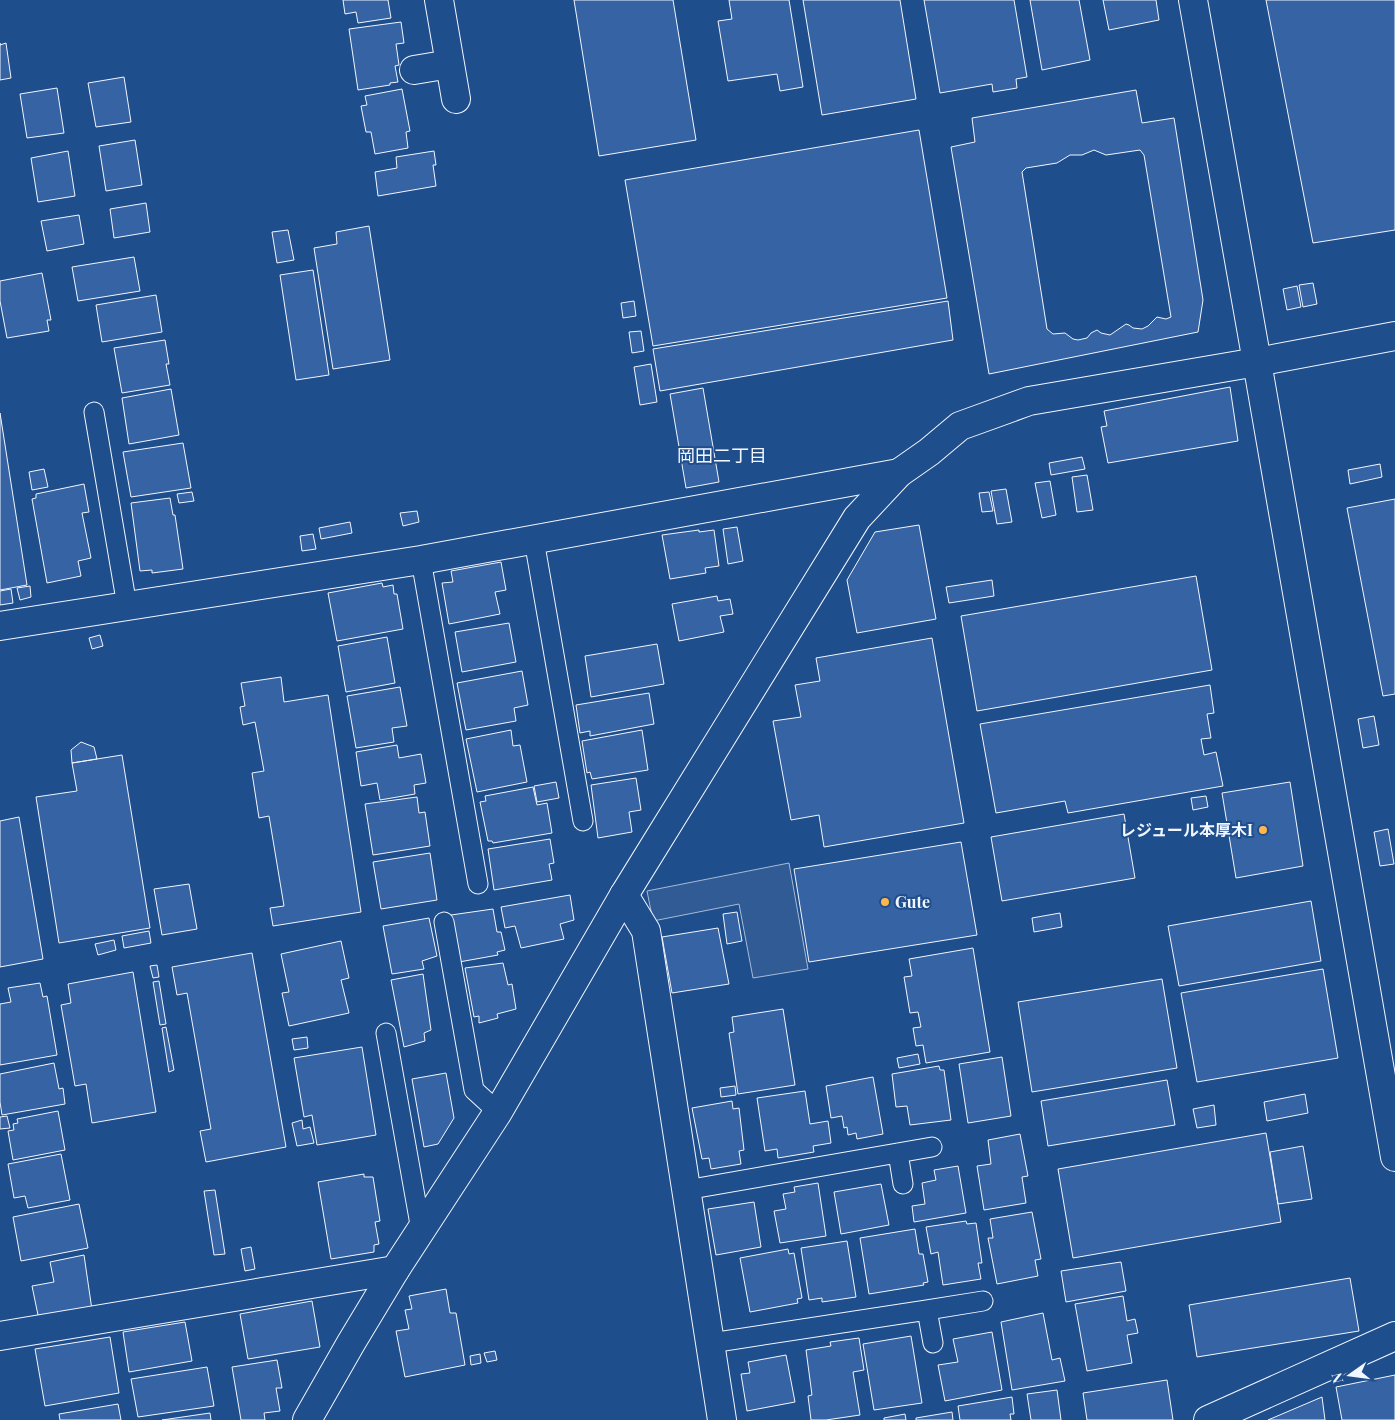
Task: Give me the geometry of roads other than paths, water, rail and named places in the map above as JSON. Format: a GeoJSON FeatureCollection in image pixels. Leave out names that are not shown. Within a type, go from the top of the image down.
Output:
{"type":"FeatureCollection","features":[{"type":"Feature","properties":{"kind":"street"},"geometry":{"type":"LineString","coordinates":[[439,0],[456,99]]}},
{"type":"Feature","properties":{"kind":"street"},"geometry":{"type":"LineString","coordinates":[[1193,0],[1395,1157]]}},
{"type":"Feature","properties":{"kind":"street"},"geometry":{"type":"LineString","coordinates":[[414,70],[450,64]]}},
{"type":"Feature","properties":{"kind":"street"},"geometry":{"type":"LineString","coordinates":[[307,1420],[395,1270],[498,1112],[624,895],[857,518],[899,473],[929,452],[960,426],[1029,401],[1395,336]]}},
{"type":"Feature","properties":{"kind":"street"},"geometry":{"type":"LineString","coordinates":[[0,626],[421,560],[899,473]]}},
{"type":"Feature","properties":{"kind":"street"},"geometry":{"type":"LineString","coordinates":[[624,895],[646,931],[722,1420]]}},
{"type":"Feature","properties":{"kind":"street"},"geometry":{"type":"LineString","coordinates":[[0,1336],[395,1270]]}},
{"type":"Feature","properties":{"kind":"street"},"geometry":{"type":"LineString","coordinates":[[1208,1420],[1395,1336]]}},
{"type":"Feature","properties":{"kind":"lane"},"geometry":{"type":"LineString","coordinates":[[94,412],[127,606]]}},
{"type":"Feature","properties":{"kind":"lane"},"geometry":{"type":"LineString","coordinates":[[534,540],[583,821]]}},
{"type":"Feature","properties":{"kind":"lane"},"geometry":{"type":"LineString","coordinates":[[421,560],[478,884]]}},
{"type":"Feature","properties":{"kind":"lane"},"geometry":{"type":"LineString","coordinates":[[444,922],[474,1090],[498,1112]]}},
{"type":"Feature","properties":{"kind":"lane"},"geometry":{"type":"LineString","coordinates":[[386,1033],[421,1230]]}},
{"type":"Feature","properties":{"kind":"lane"},"geometry":{"type":"LineString","coordinates":[[686,1190],[932,1147]]}},
{"type":"Feature","properties":{"kind":"lane"},"geometry":{"type":"LineString","coordinates":[[898,1153],[904,1184]]}},
{"type":"Feature","properties":{"kind":"lane"},"geometry":{"type":"LineString","coordinates":[[711,1343],[983,1301]]}},
{"type":"Feature","properties":{"kind":"lane"},"geometry":{"type":"LineString","coordinates":[[927,1310],[933,1343]]}},
{"type":"Feature","properties":{"kind":"place","name":"レジュール本厚木I"},"geometry":{"type":"Point","coordinates":[1263,830]}},
{"type":"Feature","properties":{"kind":"place","name":"Gute"},"geometry":{"type":"Point","coordinates":[885,902]}},
{"type":"Feature","properties":{"kind":"district","name":"岡田二丁目"},"geometry":{"type":"Point","coordinates":[722,456]}}]}
